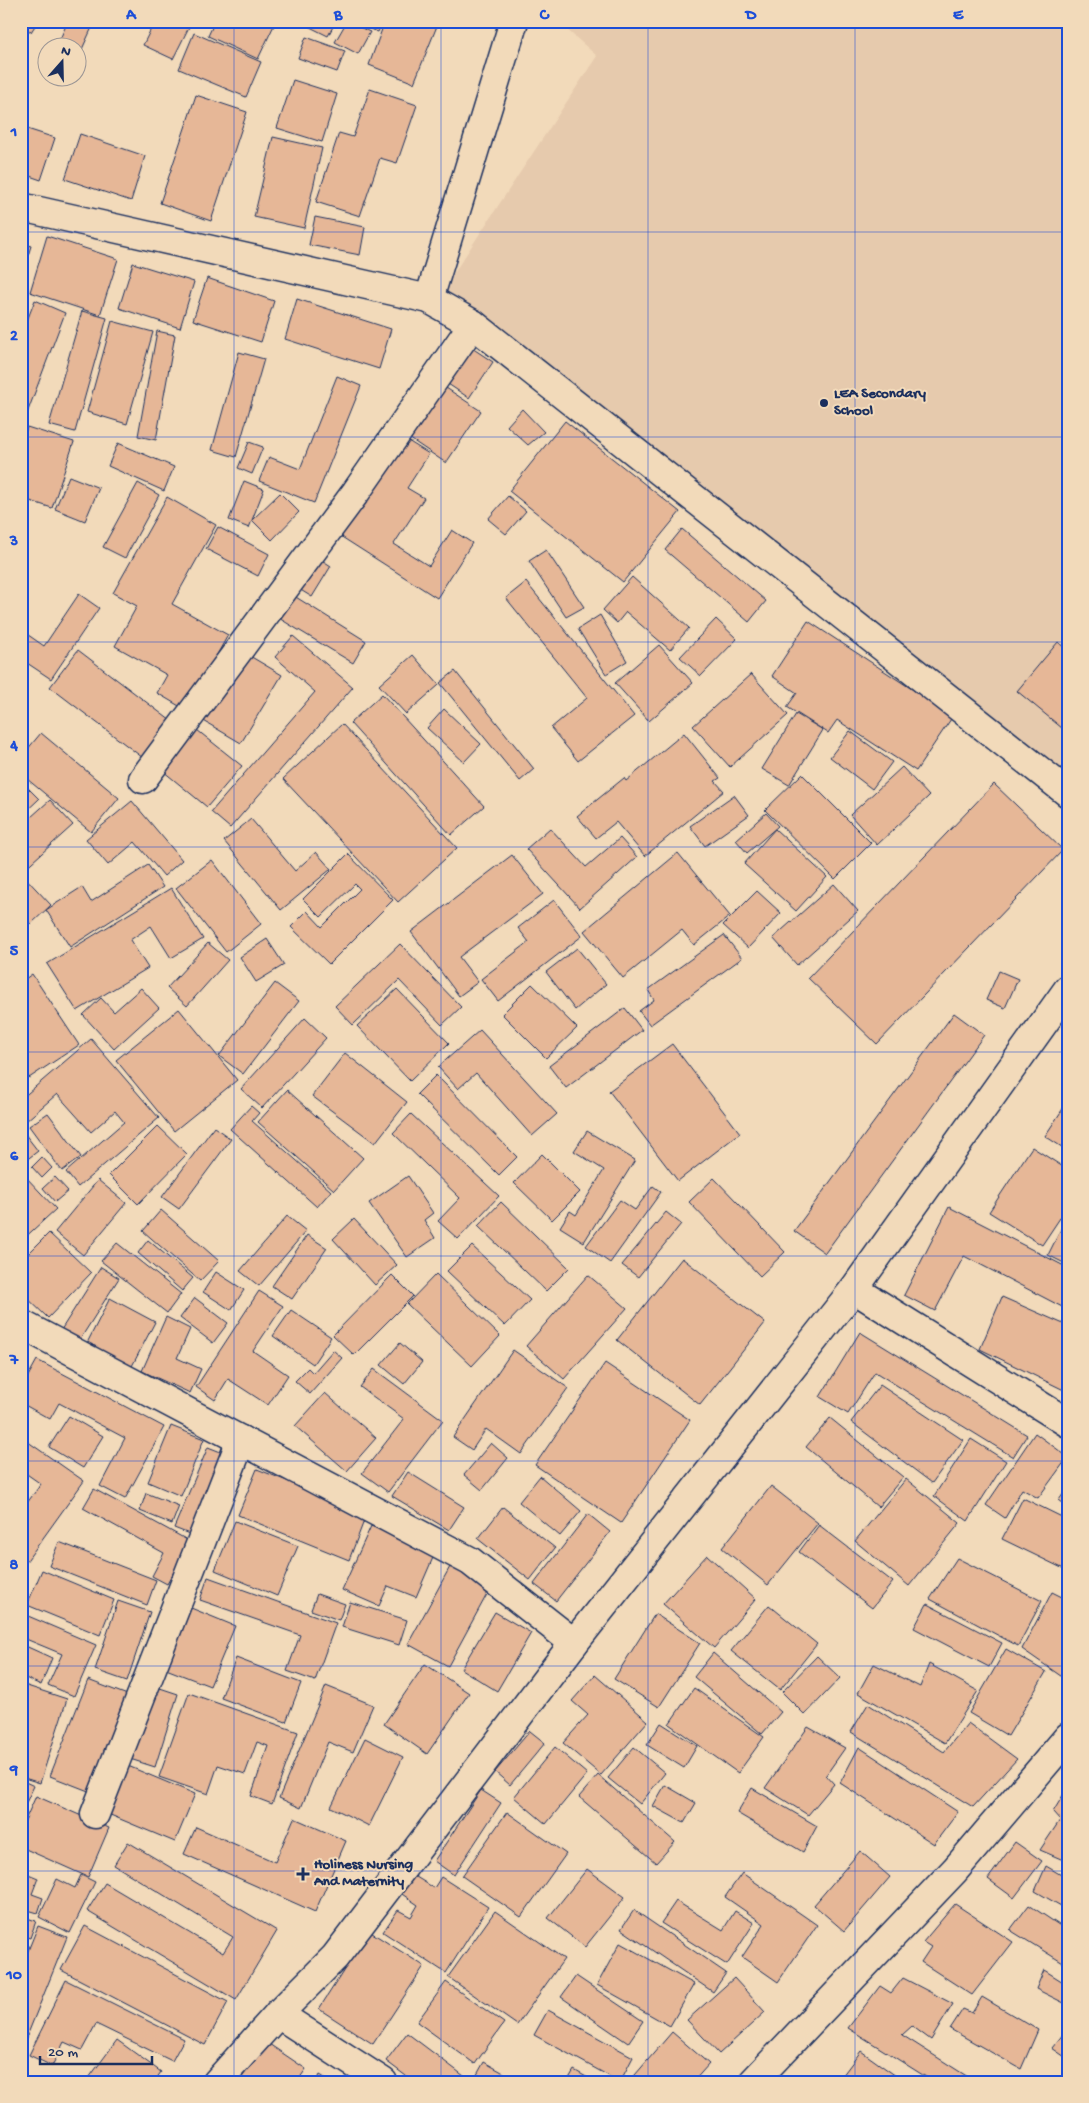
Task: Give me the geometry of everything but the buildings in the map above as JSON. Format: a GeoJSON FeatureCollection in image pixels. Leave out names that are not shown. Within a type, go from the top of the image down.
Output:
{"type":"FeatureCollection","features":[{"type":"Feature","properties":{"kind":"street"},"geometry":{"type":"LineString","coordinates":[[429,299],[514,21]]}},
{"type":"Feature","properties":{"kind":"street"},"geometry":{"type":"LineString","coordinates":[[21,208],[429,299],[473,324],[1068,793]]}},
{"type":"Feature","properties":{"kind":"street"},"geometry":{"type":"LineString","coordinates":[[143,779],[356,492],[473,324]]}},
{"type":"Feature","properties":{"kind":"street"},"geometry":{"type":"LineString","coordinates":[[218,2082],[278,2014],[335,1957],[574,1643],[854,1289],[1068,989]]}},
{"type":"Feature","properties":{"kind":"street"},"geometry":{"type":"LineString","coordinates":[[854,1289],[1068,1422]]}},
{"type":"Feature","properties":{"kind":"street"},"geometry":{"type":"LineString","coordinates":[[21,1324],[470,1562],[574,1643]]}},
{"type":"Feature","properties":{"kind":"street"},"geometry":{"type":"LineString","coordinates":[[95,1814],[241,1440]]}},
{"type":"Feature","properties":{"kind":"street"},"geometry":{"type":"LineString","coordinates":[[753,2082],[955,1870],[1068,1737]]}},
{"type":"Feature","properties":{"kind":"street"},"geometry":{"type":"LineString","coordinates":[[278,2014],[383,2082]]}},
{"type":"Feature","properties":{"kind":"shaded area","name":"LEA Secondary School"},"geometry":{"type":"Polygon","coordinates":[[[557,21],[1068,21],[1068,792],[442,291],[597,56],[557,21]]]}},
{"type":"Feature","properties":{"kind":"place","name":"LEA Secondary School"},"geometry":{"type":"Point","coordinates":[824,403]}},
{"type":"Feature","properties":{"kind":"place","name":"Holiness Nursing And Maternity"},"geometry":{"type":"Point","coordinates":[303,1874]}}]}
